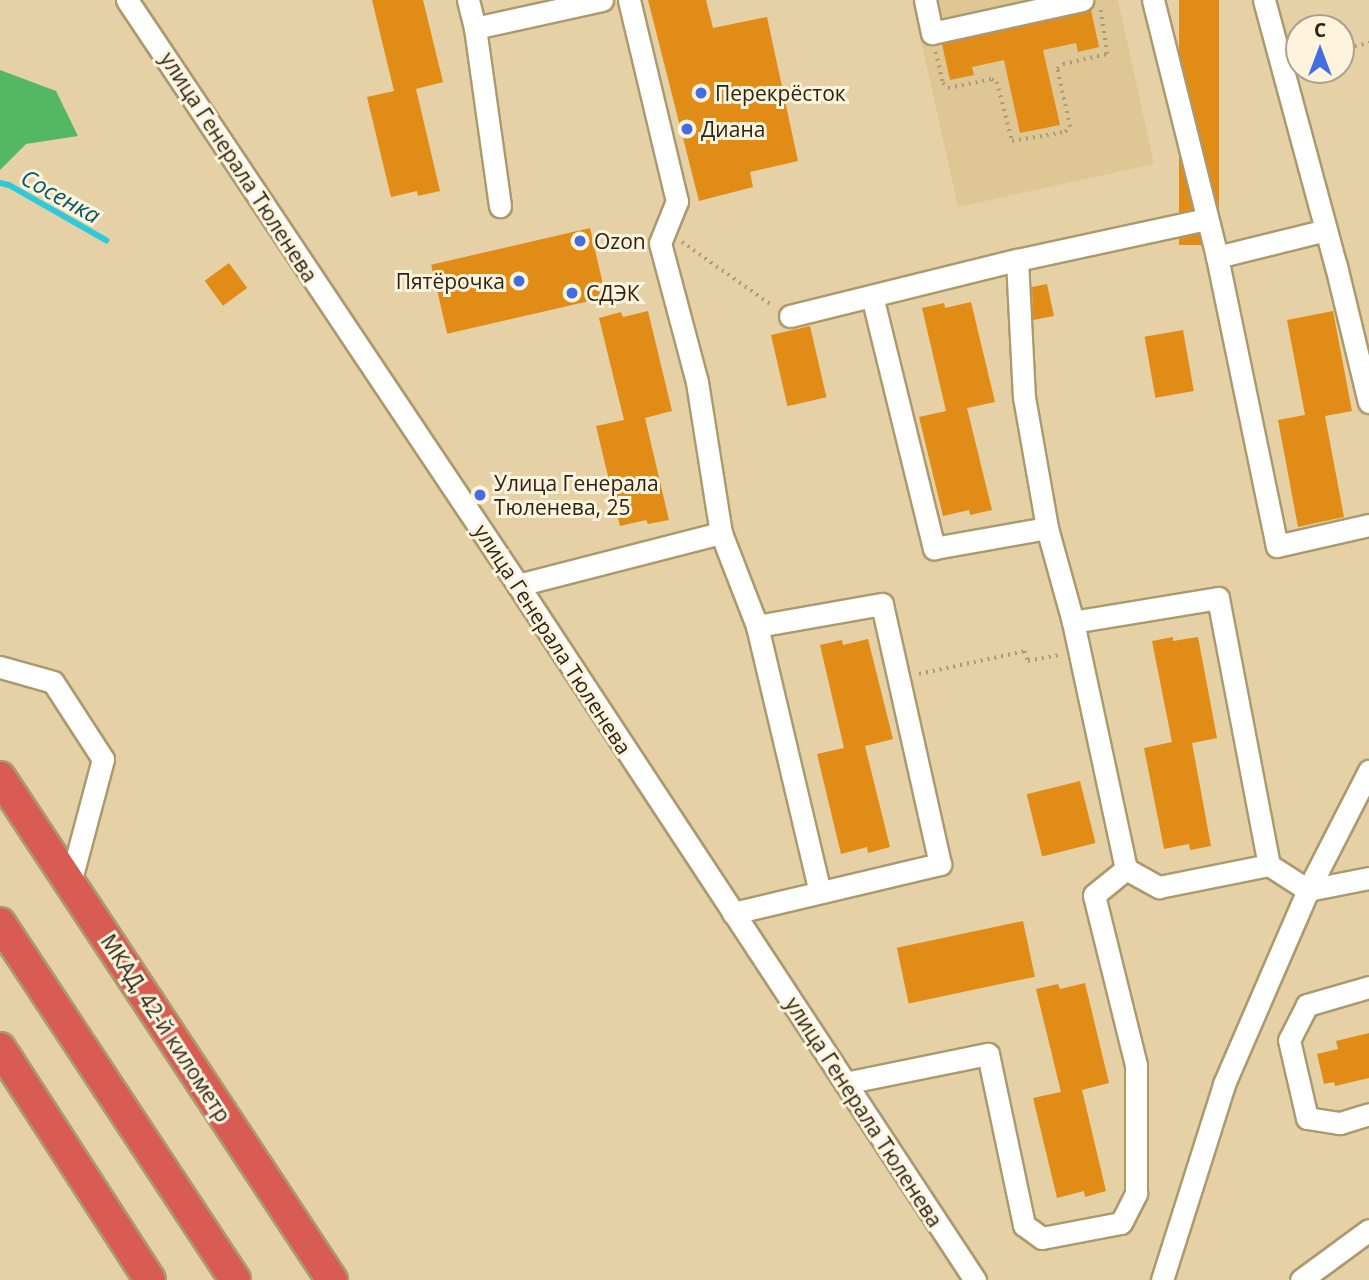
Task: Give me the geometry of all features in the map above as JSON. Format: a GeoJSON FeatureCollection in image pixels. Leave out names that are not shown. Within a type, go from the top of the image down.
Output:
{"type":"FeatureCollection","features":[{"type":"Feature","properties":{"kind":"highway","name":"МКАД, 42-й километр"},"geometry":{"type":"LineString","coordinates":[[0,777],[332,1280]]}},
{"type":"Feature","properties":{"kind":"highway"},"geometry":{"type":"LineString","coordinates":[[0,923],[235,1280]]}},
{"type":"Feature","properties":{"kind":"highway"},"geometry":{"type":"LineString","coordinates":[[0,1048],[150,1280]]}},
{"type":"Feature","properties":{"kind":"street","name":"улица Генерала Тюленева"},"geometry":{"type":"LineString","coordinates":[[127,0],[518,584],[975,1280]]}},
{"type":"Feature","properties":{"kind":"street"},"geometry":{"type":"LineString","coordinates":[[468,0],[475,28],[500,206]]}},
{"type":"Feature","properties":{"kind":"street"},"geometry":{"type":"LineString","coordinates":[[475,28],[602,0]]}},
{"type":"Feature","properties":{"kind":"street"},"geometry":{"type":"LineString","coordinates":[[629,0],[677,201],[660,243],[697,382],[721,533],[757,625],[820,892]]}},
{"type":"Feature","properties":{"kind":"street"},"geometry":{"type":"LineString","coordinates":[[925,0],[932,33],[1082,0]]}},
{"type":"Feature","properties":{"kind":"street"},"geometry":{"type":"LineString","coordinates":[[1153,0],[1217,257],[1277,546],[1369,526]]}},
{"type":"Feature","properties":{"kind":"street"},"geometry":{"type":"LineString","coordinates":[[1264,0],[1369,402]]}},
{"type":"Feature","properties":{"kind":"street"},"geometry":{"type":"LineString","coordinates":[[790,316],[1017,260],[1207,219]]}},
{"type":"Feature","properties":{"kind":"street"},"geometry":{"type":"LineString","coordinates":[[1217,257],[1326,230]]}},
{"type":"Feature","properties":{"kind":"street"},"geometry":{"type":"LineString","coordinates":[[1017,260],[1024,397],[1047,528],[1073,622],[1126,869],[1159,887],[1269,865],[1308,890],[1369,878]]}},
{"type":"Feature","properties":{"kind":"street"},"geometry":{"type":"LineString","coordinates":[[872,296],[934,548],[1047,528]]}},
{"type":"Feature","properties":{"kind":"street"},"geometry":{"type":"LineString","coordinates":[[518,584],[721,533]]}},
{"type":"Feature","properties":{"kind":"street"},"geometry":{"type":"LineString","coordinates":[[1073,622],[1218,598],[1269,865]]}},
{"type":"Feature","properties":{"kind":"street"},"geometry":{"type":"LineString","coordinates":[[733,913],[940,864],[882,604],[757,625]]}},
{"type":"Feature","properties":{"kind":"street"},"geometry":{"type":"LineString","coordinates":[[0,667],[53,682],[103,759],[70,883]]}},
{"type":"Feature","properties":{"kind":"street"},"geometry":{"type":"LineString","coordinates":[[1162,1280],[1224,1084],[1308,890],[1369,771]]}},
{"type":"Feature","properties":{"kind":"street"},"geometry":{"type":"LineString","coordinates":[[845,1083],[988,1054],[1024,1225],[1042,1238],[1121,1223],[1136,1193],[1136,1065],[1094,895],[1126,869]]}},
{"type":"Feature","properties":{"kind":"street"},"geometry":{"type":"LineString","coordinates":[[1369,987],[1307,1004],[1289,1040],[1307,1118],[1340,1123],[1369,1114]]}},
{"type":"Feature","properties":{"kind":"street"},"geometry":{"type":"LineString","coordinates":[[1301,1280],[1369,1230]]}},
{"type":"Feature","properties":{"kind":"path"},"geometry":{"type":"LineString","coordinates":[[932,33],[945,86],[952,88],[995,80],[1010,139],[1017,143],[1069,129],[1057,69],[1063,64],[1109,52],[1097,0]]}},
{"type":"Feature","properties":{"kind":"path"},"geometry":{"type":"LineString","coordinates":[[676,238],[790,316]]}},
{"type":"Feature","properties":{"kind":"path"},"geometry":{"type":"LineString","coordinates":[[900,678],[1025,651],[1028,661],[1079,650]]}},
{"type":"Feature","properties":{"kind":"shaded area"},"geometry":{"type":"Polygon","coordinates":[[[912,0],[1118,0],[1154,164],[958,207],[912,0]]]}},
{"type":"Feature","properties":{"kind":"green space"},"geometry":{"type":"Polygon","coordinates":[[[0,70],[56,91],[78,136],[26,144],[0,170],[0,70]]]}},
{"type":"Feature","properties":{"kind":"building"},"geometry":{"type":"Polygon","coordinates":[[[372,0],[423,0],[443,82],[416,89],[440,191],[418,196],[417,191],[391,197],[367,97],[394,91],[372,0]]]}},
{"type":"Feature","properties":{"kind":"building"},"geometry":{"type":"Polygon","coordinates":[[[648,0],[706,0],[713,28],[767,17],[798,161],[750,172],[753,187],[699,201],[648,0]]]}},
{"type":"Feature","properties":{"kind":"building"},"geometry":{"type":"Polygon","coordinates":[[[1179,0],[1219,0],[1219,245],[1179,245],[1179,0]]]}},
{"type":"Feature","properties":{"kind":"building"},"geometry":{"type":"Polygon","coordinates":[[[1091,10],[1099,47],[1078,52],[1076,43],[1043,50],[1060,125],[1020,133],[1004,60],[972,67],[974,75],[950,80],[942,44],[1091,10]]]}},
{"type":"Feature","properties":{"kind":"building","name":"Пятёрочка"},"geometry":{"type":"Polygon","coordinates":[[[590,228],[606,297],[447,334],[431,265],[590,228]]]}},
{"type":"Feature","properties":{"kind":"building"},"geometry":{"type":"Polygon","coordinates":[[[229,263],[247,288],[223,306],[205,281],[229,263]]]}},
{"type":"Feature","properties":{"kind":"building"},"geometry":{"type":"Polygon","coordinates":[[[1047,284],[1054,316],[1033,320],[1032,287],[1047,284]]]}},
{"type":"Feature","properties":{"kind":"building"},"geometry":{"type":"Polygon","coordinates":[[[971,302],[995,402],[967,408],[992,510],[970,515],[969,510],[943,516],[919,417],[946,411],[922,308],[944,303],[945,308],[971,302]]]}},
{"type":"Feature","properties":{"kind":"building"},"geometry":{"type":"Polygon","coordinates":[[[648,311],[672,411],[645,418],[669,520],[648,524],[646,520],[620,526],[596,426],[624,420],[599,318],[621,312],[623,317],[648,311]]]}},
{"type":"Feature","properties":{"kind":"building"},"geometry":{"type":"Polygon","coordinates":[[[1333,311],[1352,411],[1325,416],[1344,517],[1298,527],[1278,420],[1305,415],[1287,320],[1333,311]]]}},
{"type":"Feature","properties":{"kind":"building"},"geometry":{"type":"Polygon","coordinates":[[[810,326],[826,397],[787,406],[771,335],[810,326]]]}},
{"type":"Feature","properties":{"kind":"building"},"geometry":{"type":"Polygon","coordinates":[[[1183,330],[1194,391],[1155,398],[1145,337],[1183,330]]]}},
{"type":"Feature","properties":{"kind":"building"},"geometry":{"type":"Polygon","coordinates":[[[1173,637],[1173,641],[1198,637],[1217,738],[1192,743],[1211,846],[1190,850],[1189,844],[1164,849],[1144,748],[1172,742],[1152,641],[1173,637]]]}},
{"type":"Feature","properties":{"kind":"building"},"geometry":{"type":"Polygon","coordinates":[[[868,639],[893,739],[865,746],[890,847],[868,853],[867,847],[841,854],[817,754],[844,748],[820,645],[842,640],[843,645],[868,639]]]}},
{"type":"Feature","properties":{"kind":"building"},"geometry":{"type":"Polygon","coordinates":[[[1080,781],[1095,843],[1042,856],[1027,794],[1080,781]]]}},
{"type":"Feature","properties":{"kind":"building"},"geometry":{"type":"Polygon","coordinates":[[[1023,921],[1035,977],[909,1004],[897,948],[1023,921]]]}},
{"type":"Feature","properties":{"kind":"building"},"geometry":{"type":"Polygon","coordinates":[[[1085,983],[1109,1083],[1082,1090],[1106,1191],[1085,1197],[1084,1191],[1057,1198],[1033,1098],[1061,1092],[1036,989],[1058,984],[1060,989],[1085,983]]]}},
{"type":"Feature","properties":{"kind":"building"},"geometry":{"type":"Polygon","coordinates":[[[1369,1033],[1369,1078],[1335,1086],[1334,1082],[1324,1084],[1317,1054],[1338,1049],[1336,1041],[1369,1033]]]}},
{"type":"Feature","properties":{"kind":"waterway","name":"Сосенка"},"geometry":{"type":"LineString","coordinates":[[0,183],[9,185],[106,240]]}},
{"type":"Feature","properties":{"kind":"place","name":"Перекрёсток"},"geometry":{"type":"Point","coordinates":[701,93]}},
{"type":"Feature","properties":{"kind":"place","name":"Диана"},"geometry":{"type":"Point","coordinates":[687,129]}},
{"type":"Feature","properties":{"kind":"place","name":"Ozon"},"geometry":{"type":"Point","coordinates":[580,241]}},
{"type":"Feature","properties":{"kind":"place","name":"Пятёрочка"},"geometry":{"type":"Point","coordinates":[519,281]}},
{"type":"Feature","properties":{"kind":"place","name":"СДЭК"},"geometry":{"type":"Point","coordinates":[572,293]}},
{"type":"Feature","properties":{"kind":"place","name":"Улица Генерала Тюленева, 25"},"geometry":{"type":"Point","coordinates":[480,495]}}]}
